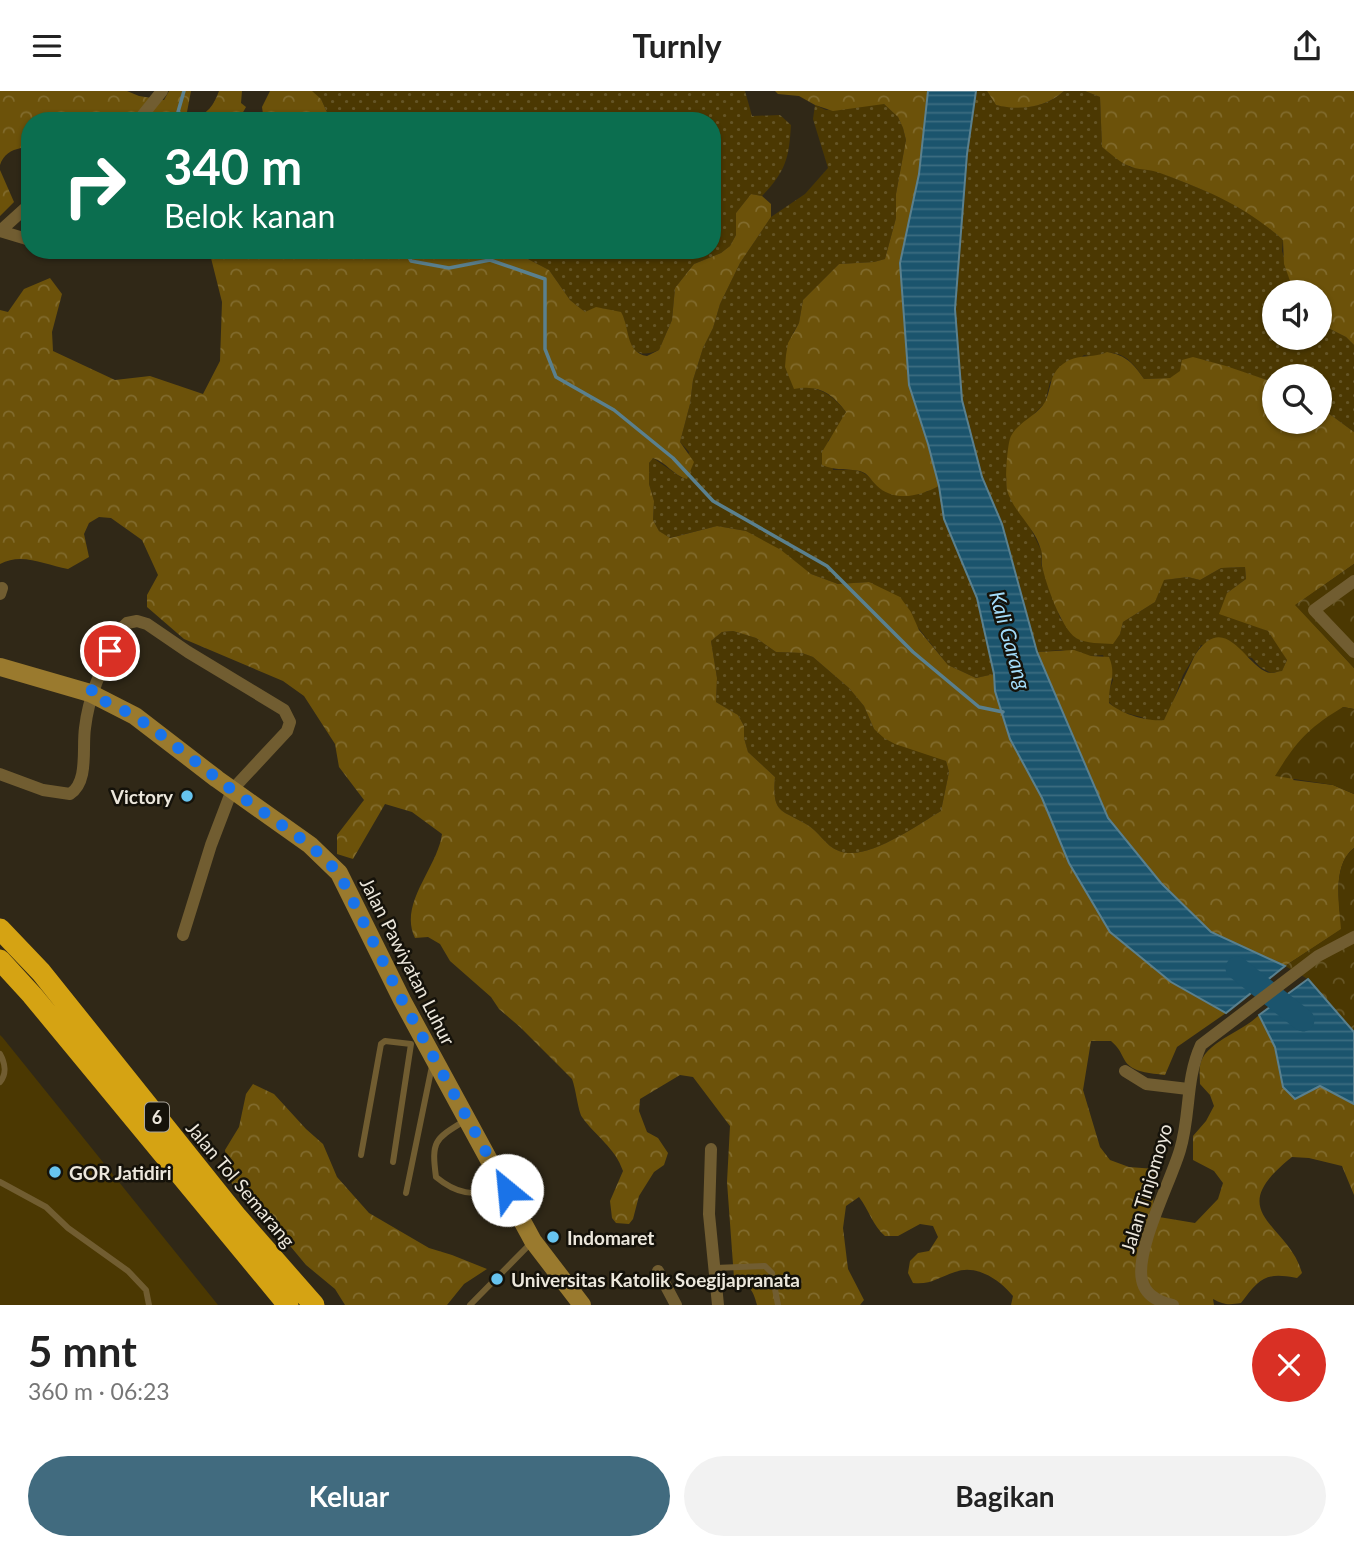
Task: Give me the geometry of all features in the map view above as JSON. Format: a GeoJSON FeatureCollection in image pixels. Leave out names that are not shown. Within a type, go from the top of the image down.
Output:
{"type":"FeatureCollection","features":[{"type":"Feature","properties":{"kind":"highway","name":"Jalan Tol Semarang"},"geometry":{"type":"LineString","coordinates":[[0,929],[41,972],[237,1217],[314,1305]]}},
{"type":"Feature","properties":{"kind":"highway","name":"Jalan Tol Semarang"},"geometry":{"type":"LineString","coordinates":[[0,960],[32,995],[288,1305]]}},
{"type":"Feature","properties":{"kind":"main road","name":"Jalan Pawiyatan Luhur"},"geometry":{"type":"LineString","coordinates":[[0,667],[90,694],[135,716],[310,845],[339,873],[417,1041],[434,1057],[533,1241],[582,1305]]}},
{"type":"Feature","properties":{"kind":"street"},"geometry":{"type":"LineString","coordinates":[[145,112],[162,91]]}},
{"type":"Feature","properties":{"kind":"street"},"geometry":{"type":"LineString","coordinates":[[0,231],[21,214]]}},
{"type":"Feature","properties":{"kind":"street"},"geometry":{"type":"LineString","coordinates":[[0,231],[21,237]]}},
{"type":"Feature","properties":{"kind":"street"},"geometry":{"type":"LineString","coordinates":[[1354,599],[1349,585],[1314,610],[1354,652]]}},
{"type":"Feature","properties":{"kind":"street"},"geometry":{"type":"LineString","coordinates":[[0,774],[43,790],[70,794],[77,790],[81,781],[84,729],[90,694],[120,630],[127,623],[137,621],[147,624],[284,710],[290,722],[288,731],[232,790],[211,845],[183,935]]}},
{"type":"Feature","properties":{"kind":"street","name":"Jalan Tinjomoyo"},"geometry":{"type":"LineString","coordinates":[[1173,1305],[1153,1298],[1145,1289],[1141,1270],[1158,1207],[1180,1152],[1188,1112],[1188,1089],[1193,1063],[1201,1045],[1318,956],[1354,937]]}},
{"type":"Feature","properties":{"kind":"street"},"geometry":{"type":"LineString","coordinates":[[1125,1071],[1146,1084],[1188,1089]]}},
{"type":"Feature","properties":{"kind":"street"},"geometry":{"type":"LineString","coordinates":[[711,1149],[709,1214],[719,1305]]}},
{"type":"Feature","properties":{"kind":"street"},"geometry":{"type":"LineString","coordinates":[[659,1271],[676,1305]]}},
{"type":"Feature","properties":{"kind":"lane"},"geometry":{"type":"LineString","coordinates":[[361,1155],[381,1044],[385,1041],[417,1041],[393,1162]]}},
{"type":"Feature","properties":{"kind":"lane"},"geometry":{"type":"LineString","coordinates":[[0,1054],[5,1063],[0,1082]]}},
{"type":"Feature","properties":{"kind":"lane"},"geometry":{"type":"LineString","coordinates":[[406,1193],[434,1057]]}},
{"type":"Feature","properties":{"kind":"lane"},"geometry":{"type":"LineString","coordinates":[[468,1118],[440,1136],[433,1153],[436,1177],[451,1189],[470,1194],[507,1190]]}},
{"type":"Feature","properties":{"kind":"lane"},"geometry":{"type":"LineString","coordinates":[[0,1182],[46,1206],[68,1228],[128,1271],[146,1290],[149,1305]]}},
{"type":"Feature","properties":{"kind":"lane"},"geometry":{"type":"LineString","coordinates":[[470,1305],[533,1241]]}},
{"type":"Feature","properties":{"kind":"lane"},"geometry":{"type":"LineString","coordinates":[[715,1268],[765,1266],[772,1273],[778,1305]]}},
{"type":"Feature","properties":{"kind":"green space"},"geometry":{"type":"Polygon","coordinates":[[[0,91],[127,91],[164,100],[169,91],[191,91],[187,112],[21,112],[21,148],[5,156],[0,165],[0,91]]]}},
{"type":"Feature","properties":{"kind":"green space"},"geometry":{"type":"Polygon","coordinates":[[[219,91],[242,91],[241,103],[246,107],[243,112],[205,112],[215,101],[219,91]]]}},
{"type":"Feature","properties":{"kind":"green space"},"geometry":{"type":"Polygon","coordinates":[[[270,91],[312,91],[321,99],[327,112],[263,112],[262,107],[270,91]]]}},
{"type":"Feature","properties":{"kind":"green space"},"geometry":{"type":"Polygon","coordinates":[[[311,91],[745,91],[752,116],[780,115],[791,125],[787,155],[781,171],[762,196],[751,194],[736,213],[736,235],[730,246],[721,253],[721,112],[327,112],[321,99],[311,91]]]}},
{"type":"Feature","properties":{"kind":"green space"},"geometry":{"type":"Polygon","coordinates":[[[775,91],[928,91],[919,174],[928,444],[939,486],[924,493],[907,496],[891,494],[883,491],[863,472],[822,465],[822,452],[846,412],[824,391],[794,389],[785,367],[788,343],[799,323],[803,300],[839,264],[885,259],[896,218],[896,194],[906,140],[903,128],[898,117],[884,104],[833,111],[799,96],[778,94],[775,91]]]}},
{"type":"Feature","properties":{"kind":"green space"},"geometry":{"type":"Polygon","coordinates":[[[976,91],[987,91],[996,105],[1014,107],[1041,104],[1064,91],[1085,91],[1100,97],[1102,147],[1130,167],[1154,170],[1233,202],[1255,216],[1283,240],[1282,251],[1290,280],[1262,280],[1262,350],[1332,350],[1332,330],[1346,337],[1354,345],[1354,432],[1332,416],[1332,364],[1262,364],[1262,378],[1204,360],[1170,378],[1144,379],[1124,356],[1112,353],[1084,355],[1050,382],[1045,403],[1028,420],[1006,478],[1007,490],[1018,511],[1026,519],[1042,552],[1041,564],[1060,618],[1076,638],[1120,634],[1123,622],[1155,602],[1163,580],[1188,577],[1200,580],[1221,568],[1245,567],[1246,579],[1227,593],[1256,626],[1268,631],[1276,640],[1287,660],[1282,671],[1271,673],[1260,667],[1252,658],[1201,645],[1183,675],[1164,720],[1152,722],[1118,711],[1109,702],[1113,680],[1103,655],[1091,656],[1061,650],[1037,652],[1002,524],[982,477],[962,400],[955,309],[967,154],[976,91]]]}},
{"type":"Feature","properties":{"kind":"green space"},"geometry":{"type":"Polygon","coordinates":[[[987,91],[1064,91],[1041,104],[1014,108],[996,105],[987,91]]]}},
{"type":"Feature","properties":{"kind":"green space"},"geometry":{"type":"Polygon","coordinates":[[[1085,91],[1354,91],[1354,345],[1346,337],[1332,330],[1332,280],[1290,280],[1284,264],[1283,240],[1254,217],[1194,186],[1160,173],[1129,166],[1102,147],[1100,97],[1085,91]]]}},
{"type":"Feature","properties":{"kind":"green space"},"geometry":{"type":"Polygon","coordinates":[[[884,104],[898,117],[906,140],[896,194],[896,218],[885,259],[839,264],[803,300],[799,323],[793,333],[806,387],[829,395],[846,412],[842,423],[828,441],[833,470],[862,472],[876,485],[926,492],[939,486],[944,519],[977,598],[994,674],[976,678],[948,665],[916,625],[869,582],[838,584],[811,574],[746,531],[717,526],[669,538],[659,531],[653,520],[654,501],[649,484],[649,463],[653,458],[682,478],[689,452],[680,442],[693,380],[720,304],[740,263],[771,217],[805,194],[828,168],[813,119],[815,105],[826,110],[884,104]]]}},
{"type":"Feature","properties":{"kind":"green space"},"geometry":{"type":"Polygon","coordinates":[[[0,170],[14,202],[0,216],[0,170]]]}},
{"type":"Feature","properties":{"kind":"green space"},"geometry":{"type":"Polygon","coordinates":[[[751,194],[762,196],[771,204],[771,217],[740,263],[720,304],[693,380],[680,442],[694,462],[687,479],[658,460],[653,458],[649,463],[649,484],[654,501],[653,520],[659,531],[670,538],[717,526],[746,531],[781,550],[811,574],[838,584],[869,582],[900,597],[919,630],[948,665],[976,678],[994,674],[995,691],[1010,739],[1042,798],[1171,982],[1226,1013],[1177,1047],[1165,1075],[1131,1067],[1111,1041],[1091,1041],[1083,1090],[1100,1147],[1110,1160],[1129,1167],[1155,1169],[1153,1208],[1159,1217],[1195,1223],[1218,1199],[1223,1183],[1214,1171],[1193,1160],[1193,1136],[1214,1106],[1210,1095],[1200,1084],[1200,1066],[1208,1051],[1216,1044],[1259,1015],[1275,1047],[1283,1087],[1320,1086],[1354,1104],[1354,1195],[1342,1166],[1292,1157],[1271,1176],[1261,1192],[1260,1205],[1265,1217],[1295,1256],[1302,1273],[1297,1278],[1277,1276],[1264,1279],[1241,1303],[1233,1304],[1213,1299],[1214,1305],[1011,1305],[1013,1296],[1008,1290],[995,1279],[972,1270],[955,1272],[930,1282],[913,1283],[908,1273],[910,1261],[918,1253],[929,1251],[938,1237],[933,1226],[920,1224],[898,1236],[885,1236],[877,1228],[859,1197],[846,1206],[843,1228],[848,1269],[864,1300],[860,1305],[757,1305],[750,1288],[734,1278],[727,1182],[730,1126],[693,1077],[680,1075],[640,1099],[639,1111],[647,1132],[658,1138],[668,1153],[664,1165],[654,1172],[639,1196],[633,1219],[629,1224],[616,1223],[612,1218],[610,1201],[623,1171],[610,1148],[582,1117],[572,1079],[499,1009],[491,997],[450,961],[440,944],[428,937],[415,938],[411,912],[442,834],[412,812],[385,804],[353,859],[337,854],[337,835],[364,800],[339,767],[335,744],[304,696],[283,681],[184,639],[147,607],[147,595],[158,575],[142,540],[111,518],[99,517],[89,523],[84,534],[89,557],[68,569],[25,559],[0,564],[0,310],[8,312],[24,289],[50,278],[62,294],[52,332],[53,351],[115,380],[150,376],[203,394],[220,361],[222,302],[211,259],[528,259],[549,270],[570,300],[585,312],[596,307],[621,312],[631,345],[640,354],[647,356],[659,350],[672,320],[675,288],[694,264],[706,259],[721,259],[721,253],[730,246],[736,235],[736,213],[751,194]],[[733,631],[722,632],[711,641],[717,678],[716,702],[738,715],[744,726],[748,752],[775,777],[775,797],[784,812],[811,827],[834,849],[850,853],[877,847],[941,811],[949,772],[946,761],[884,738],[874,729],[864,706],[849,688],[813,657],[802,653],[776,652],[756,638],[733,631]]]}},
{"type":"Feature","properties":{"kind":"green space"},"geometry":{"type":"Polygon","coordinates":[[[528,259],[706,259],[694,264],[675,288],[672,320],[659,350],[650,353],[642,353],[632,347],[624,318],[601,308],[586,313],[570,300],[549,270],[528,259]]]}},
{"type":"Feature","properties":{"kind":"green space"},"geometry":{"type":"Polygon","coordinates":[[[1107,352],[1119,355],[1129,361],[1144,379],[1170,378],[1180,371],[1182,360],[1193,357],[1262,378],[1262,434],[1332,434],[1332,416],[1354,432],[1354,564],[1296,605],[1354,668],[1354,709],[1343,707],[1293,780],[1333,785],[1354,794],[1354,848],[1342,864],[1340,875],[1342,929],[1285,966],[1211,932],[1161,883],[1108,818],[1037,652],[1074,650],[1091,656],[1109,657],[1112,675],[1109,703],[1127,714],[1158,720],[1164,720],[1195,655],[1206,642],[1217,637],[1227,639],[1262,670],[1271,673],[1282,671],[1287,660],[1268,631],[1219,614],[1227,593],[1246,579],[1245,567],[1221,568],[1200,580],[1188,577],[1164,580],[1155,602],[1123,622],[1120,634],[1113,644],[1080,640],[1070,633],[1047,583],[1038,542],[1007,490],[1008,447],[1014,431],[1045,402],[1058,368],[1074,358],[1107,352]]]}},
{"type":"Feature","properties":{"kind":"green space"},"geometry":{"type":"Polygon","coordinates":[[[1354,564],[1354,668],[1295,605],[1354,564]]]}},
{"type":"Feature","properties":{"kind":"green space"},"geometry":{"type":"Polygon","coordinates":[[[733,631],[756,638],[776,652],[802,653],[813,657],[849,688],[864,706],[874,729],[946,761],[949,772],[941,811],[877,847],[850,853],[834,849],[811,827],[784,812],[775,797],[775,777],[748,752],[744,726],[738,715],[716,702],[717,678],[711,641],[722,632],[733,631]]]}},
{"type":"Feature","properties":{"kind":"green space"},"geometry":{"type":"Polygon","coordinates":[[[1343,707],[1354,709],[1354,794],[1333,785],[1275,776],[1304,737],[1343,707]]]}},
{"type":"Feature","properties":{"kind":"green space"},"geometry":{"type":"Polygon","coordinates":[[[1354,848],[1354,1032],[1308,979],[1285,966],[1341,929],[1338,885],[1342,864],[1354,848]]]}},
{"type":"Feature","properties":{"kind":"green space","name":"GOR Jatidiri"},"geometry":{"type":"Polygon","coordinates":[[[0,1035],[3,1038],[218,1305],[0,1305],[0,1035]]]}},
{"type":"Feature","properties":{"kind":"green space"},"geometry":{"type":"Polygon","coordinates":[[[253,1084],[274,1094],[323,1144],[337,1177],[369,1213],[429,1248],[487,1269],[464,1284],[447,1305],[345,1305],[335,1289],[306,1265],[266,1217],[247,1202],[232,1184],[227,1172],[225,1150],[239,1127],[246,1094],[253,1084]]]}},
{"type":"Feature","properties":{"kind":"water"},"geometry":{"type":"Polygon","coordinates":[[[928,91],[976,91],[967,154],[955,309],[962,400],[982,477],[1002,524],[1037,652],[1108,818],[1161,883],[1211,932],[1285,966],[1226,1013],[1171,982],[1110,932],[1069,863],[1042,798],[1010,739],[995,691],[994,674],[977,598],[944,519],[939,486],[909,385],[900,263],[919,174],[928,91]]]}},
{"type":"Feature","properties":{"kind":"water"},"geometry":{"type":"Polygon","coordinates":[[[1308,979],[1354,1032],[1354,1104],[1320,1086],[1295,1099],[1283,1087],[1275,1047],[1259,1015],[1308,979]]]}},
{"type":"Feature","properties":{"kind":"waterway"},"geometry":{"type":"LineString","coordinates":[[178,112],[184,91]]}},
{"type":"Feature","properties":{"kind":"waterway"},"geometry":{"type":"LineString","coordinates":[[410,259],[449,268],[490,260],[545,279],[545,349],[556,377],[614,410],[673,458],[713,501],[827,566],[913,652],[979,707],[1003,712]]}},
{"type":"Feature","properties":{"kind":"waterway","name":"Kali Garang"},"geometry":{"type":"LineString","coordinates":[[1237,968],[1303,1020]]}},
{"type":"Feature","properties":{"kind":"place","name":"Victory"},"geometry":{"type":"Point","coordinates":[187,796]}},
{"type":"Feature","properties":{"kind":"place","name":"GOR Jatidiri"},"geometry":{"type":"Point","coordinates":[55,1172]}},
{"type":"Feature","properties":{"kind":"place","name":"Indomaret"},"geometry":{"type":"Point","coordinates":[553,1237]}},
{"type":"Feature","properties":{"kind":"place","name":"Universitas Katolik Soegijapranata"},"geometry":{"type":"Point","coordinates":[497,1279]}},
{"type":"Feature","properties":{"kind":"route"},"geometry":{"type":"LineString","coordinates":[[110,651],[90,694],[135,716],[310,845],[339,873],[402,1000],[507,1190]]}}]}
